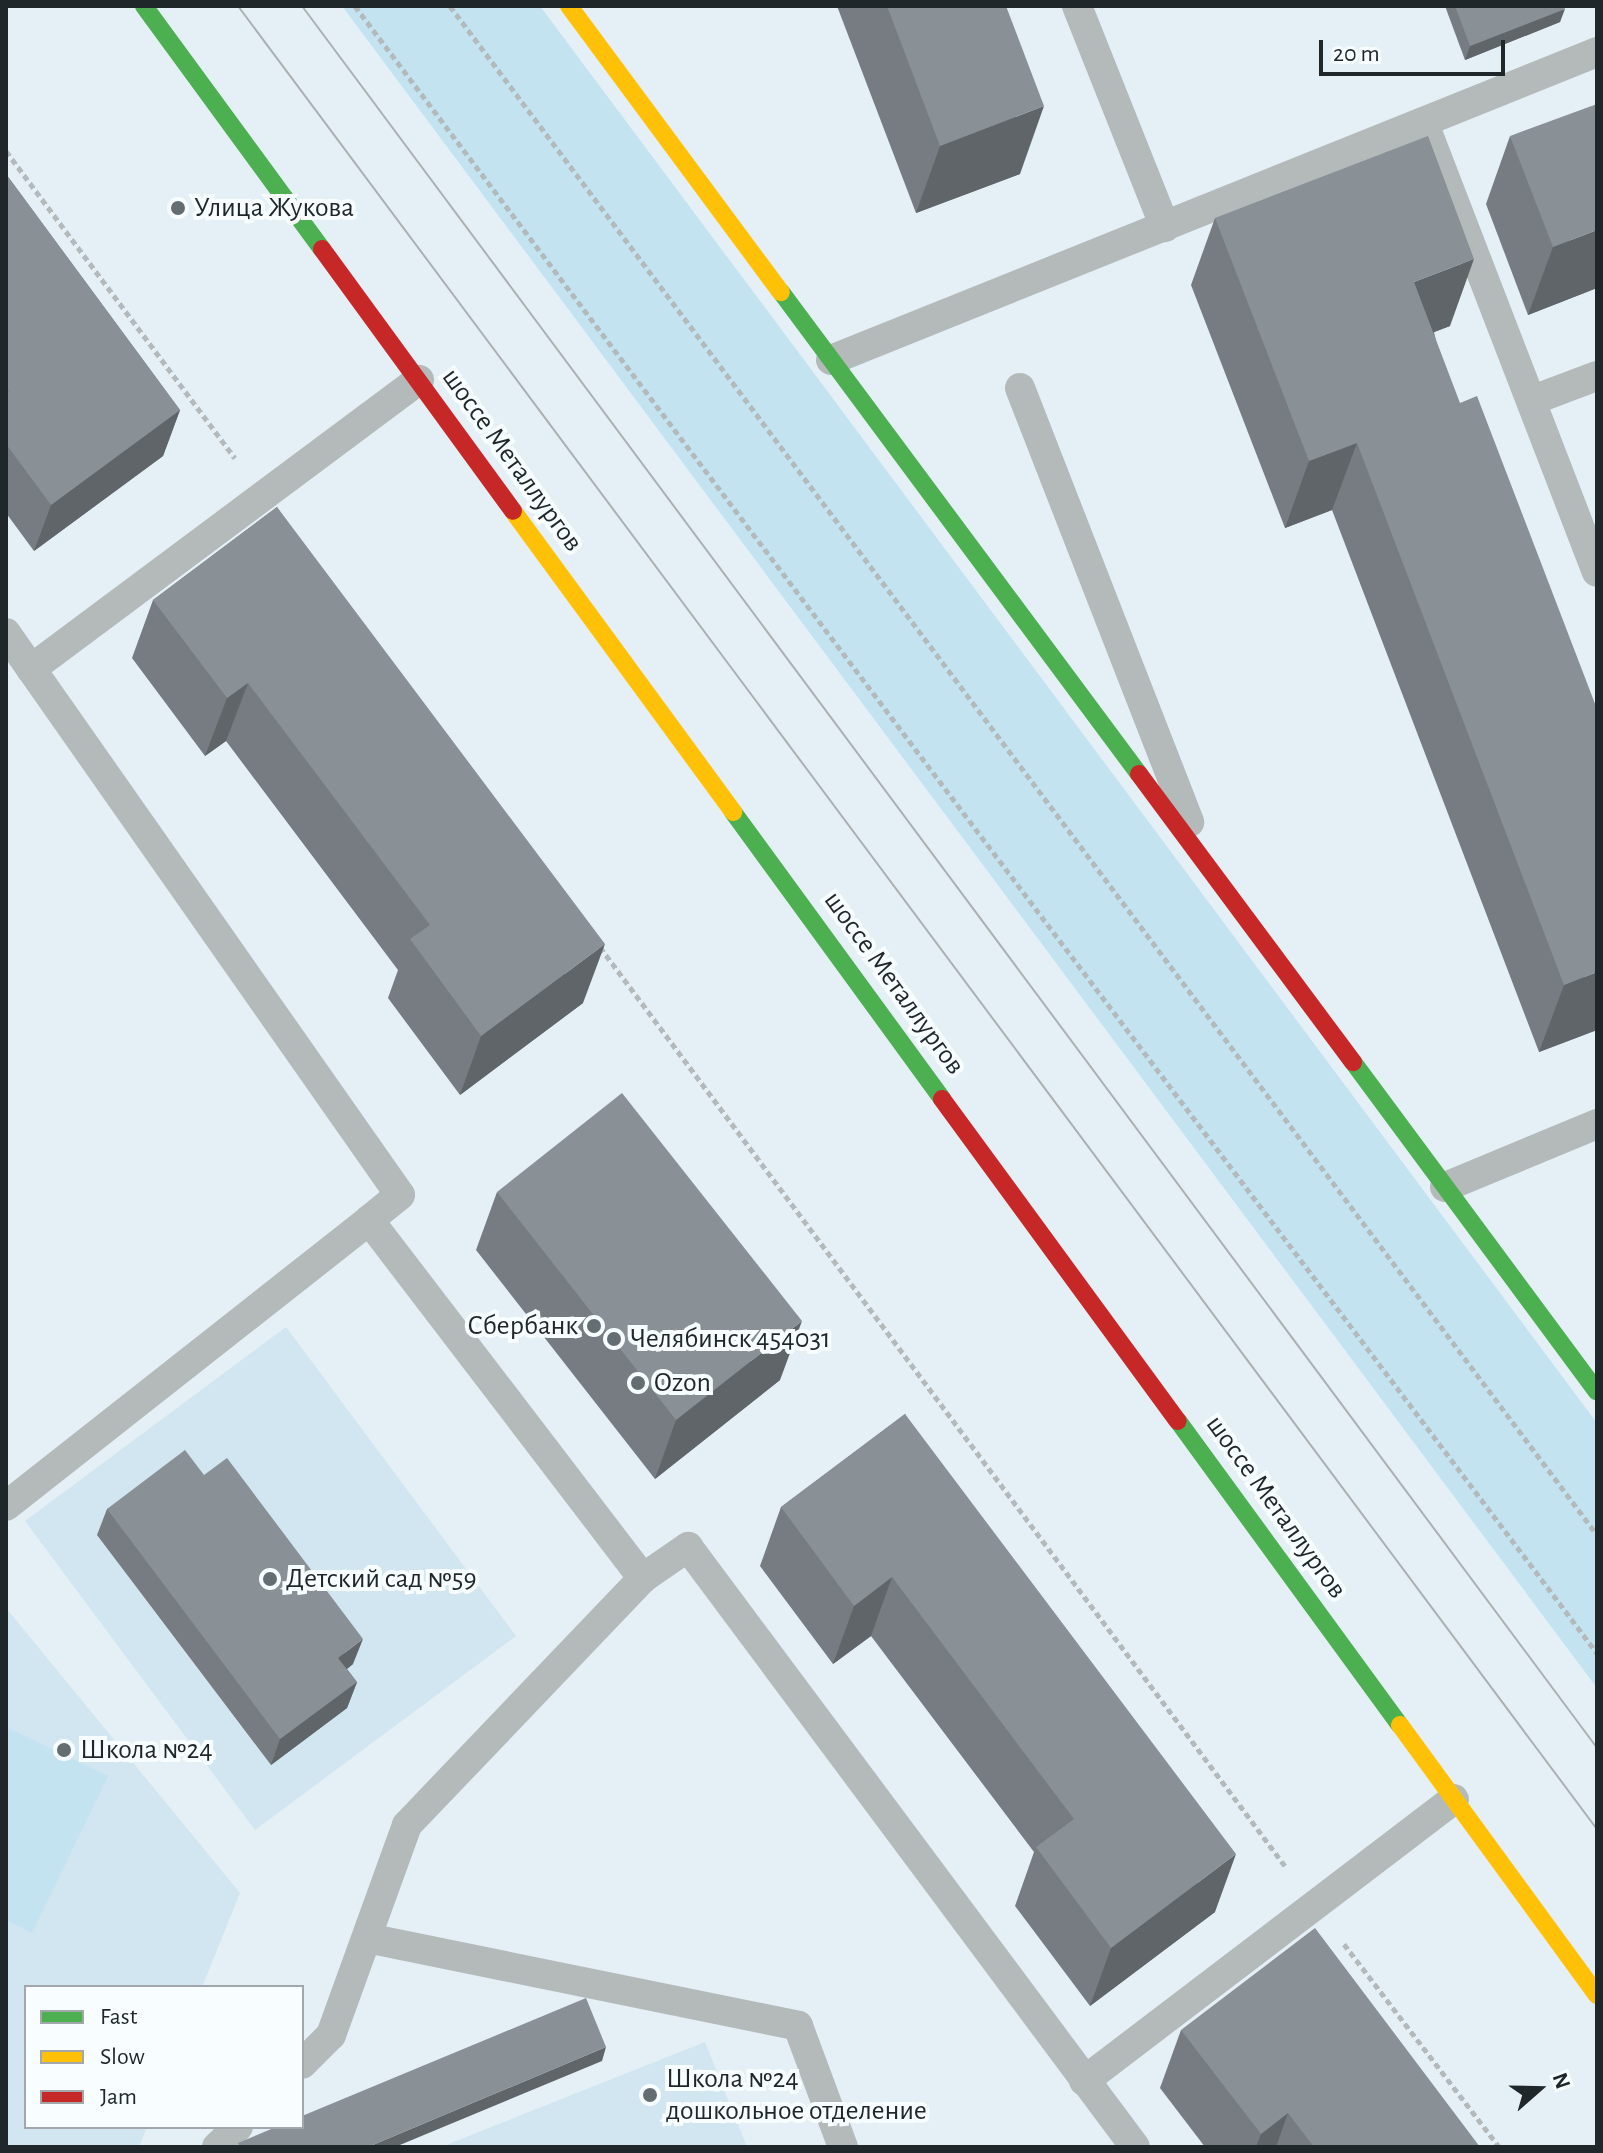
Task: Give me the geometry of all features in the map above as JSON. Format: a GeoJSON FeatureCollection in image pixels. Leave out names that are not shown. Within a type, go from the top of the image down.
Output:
{"type":"FeatureCollection","features":[{"type":"Feature","properties":{"kind":"main road","name":"шоссе Металлургов"},"geometry":{"type":"LineString","coordinates":[[144,6],[1597,1995]]}},
{"type":"Feature","properties":{"kind":"main road"},"geometry":{"type":"LineString","coordinates":[[569,6],[1597,1392]]}},
{"type":"Feature","properties":{"kind":"lane"},"geometry":{"type":"LineString","coordinates":[[1077,6],[1165,227]]}},
{"type":"Feature","properties":{"kind":"lane"},"geometry":{"type":"LineString","coordinates":[[831,360],[1597,52]]}},
{"type":"Feature","properties":{"kind":"lane"},"geometry":{"type":"LineString","coordinates":[[1424,124],[1597,572]]}},
{"type":"Feature","properties":{"kind":"lane"},"geometry":{"type":"LineString","coordinates":[[1533,400],[1597,376]]}},
{"type":"Feature","properties":{"kind":"lane"},"geometry":{"type":"LineString","coordinates":[[31,669],[419,380]]}},
{"type":"Feature","properties":{"kind":"lane"},"geometry":{"type":"LineString","coordinates":[[1020,388],[1203,860]]}},
{"type":"Feature","properties":{"kind":"lane"},"geometry":{"type":"LineString","coordinates":[[6,633],[400,1195],[6,1506]]}},
{"type":"Feature","properties":{"kind":"lane"},"geometry":{"type":"LineString","coordinates":[[1445,1187],[1597,1124]]}},
{"type":"Feature","properties":{"kind":"lane"},"geometry":{"type":"LineString","coordinates":[[369,1220],[643,1578]]}},
{"type":"Feature","properties":{"kind":"lane"},"geometry":{"type":"LineString","coordinates":[[304,2062],[331,2035],[407,1825],[643,1578],[688,1547],[1135,2147]]}},
{"type":"Feature","properties":{"kind":"lane"},"geometry":{"type":"LineString","coordinates":[[1084,2081],[1454,1799]]}},
{"type":"Feature","properties":{"kind":"lane"},"geometry":{"type":"LineString","coordinates":[[367,1938],[798,2026],[843,2147]]}},
{"type":"Feature","properties":{"kind":"lane"},"geometry":{"type":"LineString","coordinates":[[217,2147],[236,2129]]}},
{"type":"Feature","properties":{"kind":"path"},"geometry":{"type":"LineString","coordinates":[[355,6],[1597,1653]]}},
{"type":"Feature","properties":{"kind":"path"},"geometry":{"type":"LineString","coordinates":[[450,6],[1597,1535]]}},
{"type":"Feature","properties":{"kind":"path"},"geometry":{"type":"LineString","coordinates":[[6,151],[263,496]]}},
{"type":"Feature","properties":{"kind":"path"},"geometry":{"type":"LineString","coordinates":[[597,944],[1314,1906],[1499,2147]]}},
{"type":"Feature","properties":{"kind":"shaded area"},"geometry":{"type":"Polygon","coordinates":[[[342,6],[540,6],[1597,1423],[1597,1688],[342,6]]]}},
{"type":"Feature","properties":{"kind":"shaded area","name":"Детский сад №59"},"geometry":{"type":"Polygon","coordinates":[[[286,1327],[516,1636],[255,1830],[25,1521],[286,1327]]]}},
{"type":"Feature","properties":{"kind":"shaded area","name":"Школа №24"},"geometry":{"type":"Polygon","coordinates":[[[6,1608],[240,1893],[203,1985],[24,1985],[24,2129],[146,2129],[139,2147],[6,2147],[6,1608]]]}},
{"type":"Feature","properties":{"kind":"shaded area"},"geometry":{"type":"Polygon","coordinates":[[[6,1727],[108,1776],[32,1933],[6,1920],[6,1727]]]}},
{"type":"Feature","properties":{"kind":"shaded area","name":"Школа №24 дошкольное отделение"},"geometry":{"type":"Polygon","coordinates":[[[705,2042],[747,2147],[441,2147],[705,2042]]]}},
{"type":"Feature","properties":{"kind":"building"},"geometry":{"type":"Polygon","coordinates":[[[887,6],[1006,6],[1044,106],[940,146],[887,6]]]}},
{"type":"Feature","properties":{"kind":"building"},"geometry":{"type":"Polygon","coordinates":[[[1455,6],[1564,6],[1565,9],[1470,46],[1455,6]]]}},
{"type":"Feature","properties":{"kind":"building"},"geometry":{"type":"Polygon","coordinates":[[[1597,104],[1597,230],[1553,247],[1510,136],[1597,104]]]}},
{"type":"Feature","properties":{"kind":"building"},"geometry":{"type":"Polygon","coordinates":[[[1428,136],[1474,259],[1414,282],[1460,403],[1477,396],[1597,709],[1597,972],[1564,985],[1357,443],[1309,461],[1215,218],[1428,136]]]}},
{"type":"Feature","properties":{"kind":"building"},"geometry":{"type":"Polygon","coordinates":[[[6,174],[180,410],[51,505],[6,444],[6,393],[9,391],[6,388],[6,174]]]}},
{"type":"Feature","properties":{"kind":"building"},"geometry":{"type":"Polygon","coordinates":[[[277,507],[605,944],[481,1036],[410,939],[430,925],[248,683],[227,698],[153,600],[277,507]]]}},
{"type":"Feature","properties":{"kind":"building"},"geometry":{"type":"Polygon","coordinates":[[[622,1093],[802,1321],[676,1420],[497,1192],[622,1093]]]}},
{"type":"Feature","properties":{"kind":"building"},"geometry":{"type":"Polygon","coordinates":[[[905,1414],[1236,1854],[1111,1948],[1036,1847],[1074,1819],[892,1577],[854,1606],[781,1507],[905,1414]]]}},
{"type":"Feature","properties":{"kind":"building"},"geometry":{"type":"Polygon","coordinates":[[[185,1450],[204,1475],[227,1458],[363,1639],[338,1658],[357,1682],[280,1739],[107,1509],[185,1450]]]}},
{"type":"Feature","properties":{"kind":"building"},"geometry":{"type":"Polygon","coordinates":[[[1315,1928],[1480,2147],[1314,2147],[1288,2113],[1261,2134],[1181,2030],[1315,1928]]]}},
{"type":"Feature","properties":{"kind":"building"},"geometry":{"type":"Polygon","coordinates":[[[586,1998],[606,2047],[368,2147],[240,2147],[238,2143],[271,2129],[304,2129],[304,2115],[586,1998]]]}},
{"type":"Feature","properties":{"kind":"tram line"},"geometry":{"type":"LineString","coordinates":[[238,6],[1597,1829]]}},
{"type":"Feature","properties":{"kind":"tram line"},"geometry":{"type":"LineString","coordinates":[[302,6],[1597,1748]]}},
{"type":"Feature","properties":{"kind":"traffic: fast"},"geometry":{"type":"LineString","coordinates":[[144,6],[322,249]]}},
{"type":"Feature","properties":{"kind":"traffic: fast"},"geometry":{"type":"LineString","coordinates":[[781,292],[1139,774]]}},
{"type":"Feature","properties":{"kind":"traffic: fast"},"geometry":{"type":"LineString","coordinates":[[733,812],[942,1099]]}},
{"type":"Feature","properties":{"kind":"traffic: fast"},"geometry":{"type":"LineString","coordinates":[[1353,1062],[1597,1392]]}},
{"type":"Feature","properties":{"kind":"traffic: fast"},"geometry":{"type":"LineString","coordinates":[[1178,1421],[1400,1725]]}},
{"type":"Feature","properties":{"kind":"traffic: slow"},"geometry":{"type":"LineString","coordinates":[[569,6],[781,292]]}},
{"type":"Feature","properties":{"kind":"traffic: slow"},"geometry":{"type":"LineString","coordinates":[[513,511],[733,812]]}},
{"type":"Feature","properties":{"kind":"traffic: slow"},"geometry":{"type":"LineString","coordinates":[[1400,1725],[1597,1995]]}},
{"type":"Feature","properties":{"kind":"traffic: jam"},"geometry":{"type":"LineString","coordinates":[[322,249],[513,511]]}},
{"type":"Feature","properties":{"kind":"traffic: jam"},"geometry":{"type":"LineString","coordinates":[[1139,774],[1353,1062]]}},
{"type":"Feature","properties":{"kind":"traffic: jam"},"geometry":{"type":"LineString","coordinates":[[942,1099],[1178,1421]]}},
{"type":"Feature","properties":{"kind":"place","name":"Улица Жукова"},"geometry":{"type":"Point","coordinates":[178,208]}},
{"type":"Feature","properties":{"kind":"place","name":"Сбербанк"},"geometry":{"type":"Point","coordinates":[594,1326]}},
{"type":"Feature","properties":{"kind":"place","name":"Челябинск 454031"},"geometry":{"type":"Point","coordinates":[614,1339]}},
{"type":"Feature","properties":{"kind":"place","name":"Ozon"},"geometry":{"type":"Point","coordinates":[638,1383]}},
{"type":"Feature","properties":{"kind":"place","name":"Детский сад №59"},"geometry":{"type":"Point","coordinates":[270,1579]}},
{"type":"Feature","properties":{"kind":"place","name":"Школа №24"},"geometry":{"type":"Point","coordinates":[64,1750]}},
{"type":"Feature","properties":{"kind":"place","name":"Школа №24 дошкольное отделение"},"geometry":{"type":"Point","coordinates":[650,2095]}}]}
